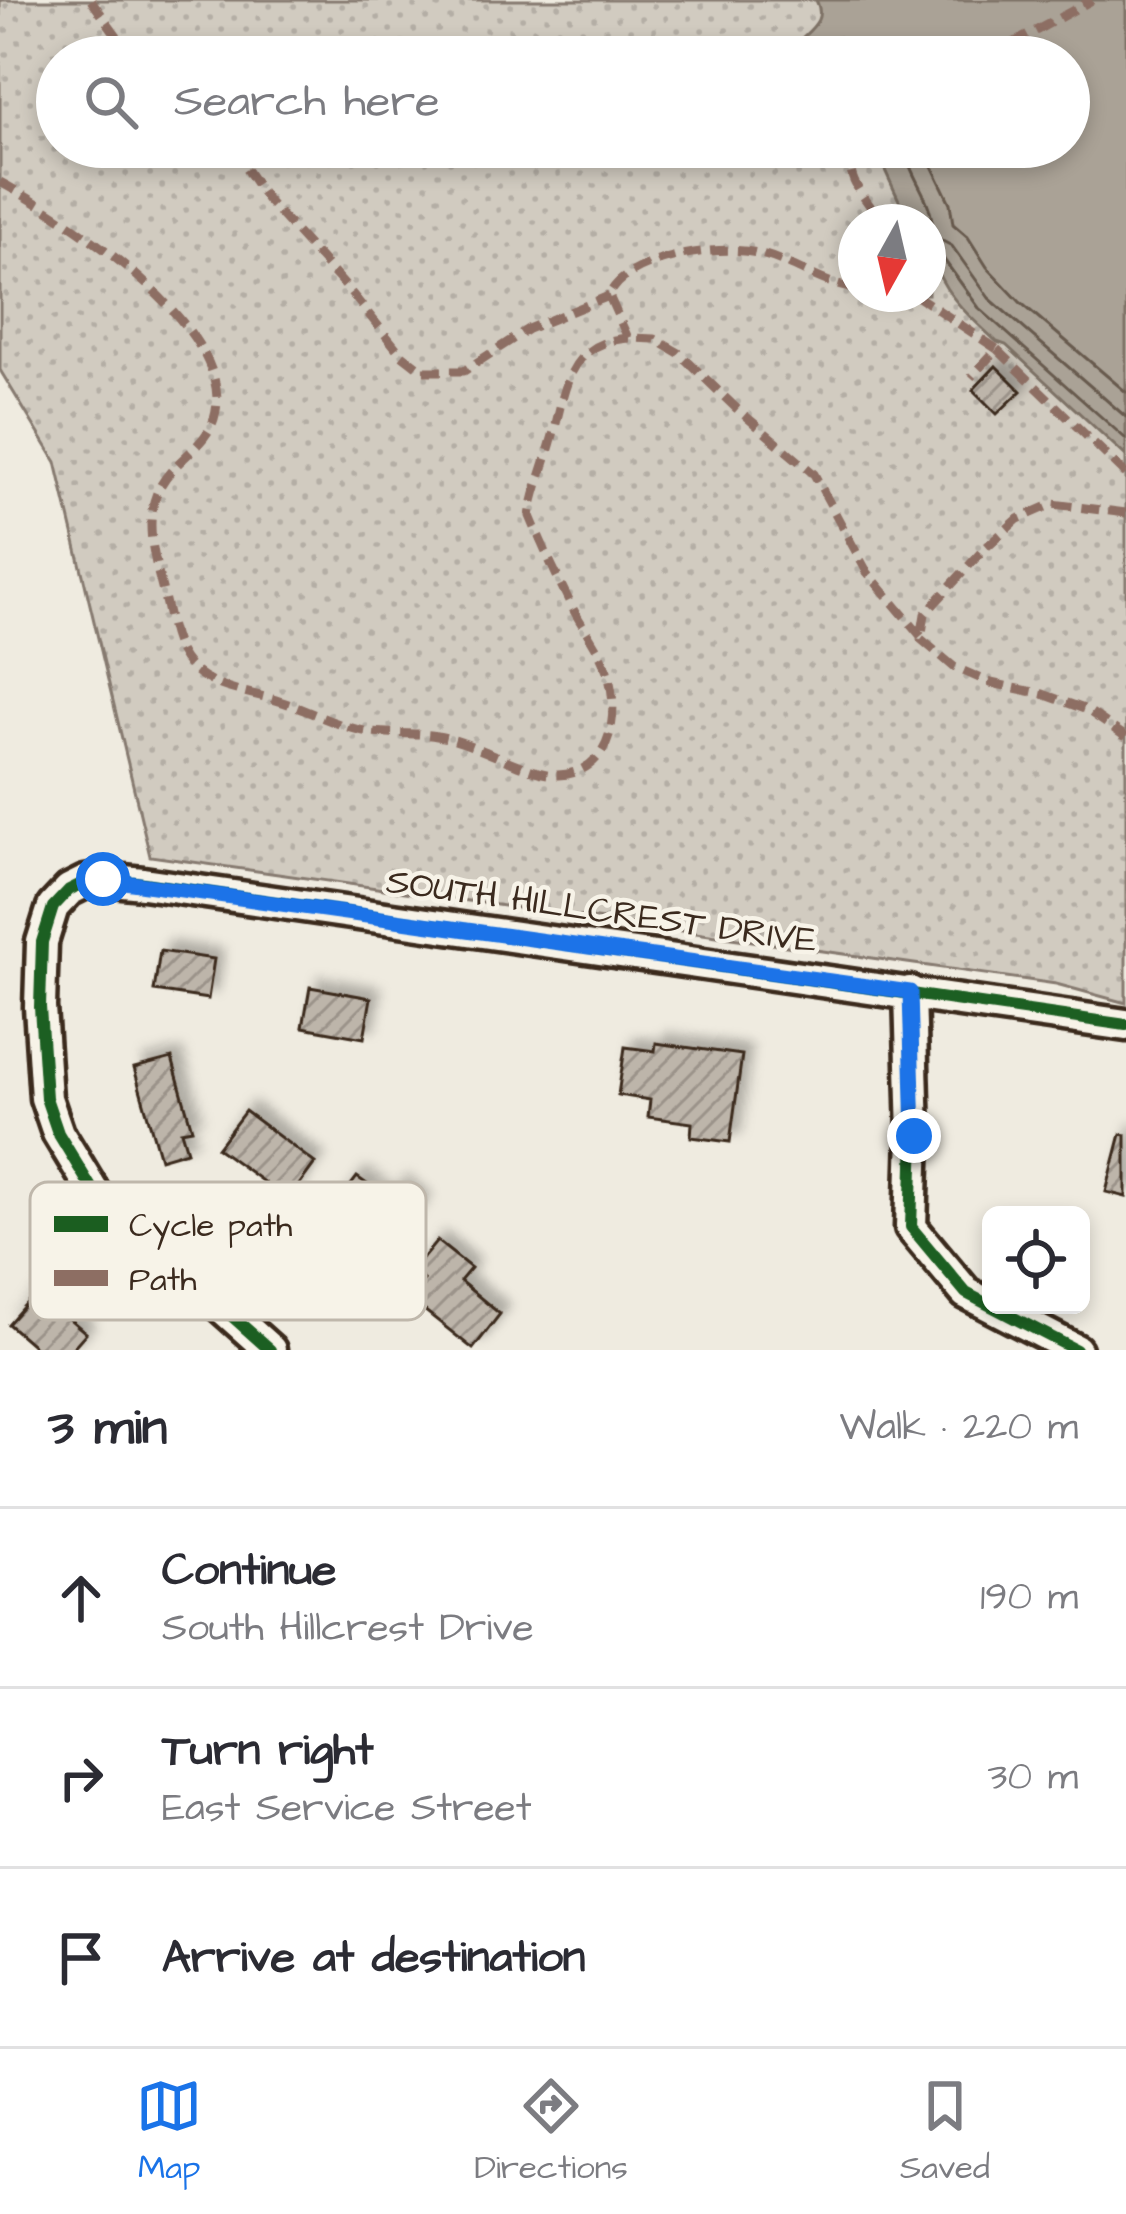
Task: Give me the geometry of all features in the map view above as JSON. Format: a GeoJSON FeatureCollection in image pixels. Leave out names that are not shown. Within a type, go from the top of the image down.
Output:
{"type":"FeatureCollection","features":[{"type":"Feature","properties":{"kind":"street","name":"SOUTH HILLCREST DRIVE"},"geometry":{"type":"LineString","coordinates":[[87,1182],[58,1133],[46,1098],[42,942],[53,907],[68,890],[103,879],[1126,1025]]}},
{"type":"Feature","properties":{"kind":"street"},"geometry":{"type":"LineString","coordinates":[[910,992],[914,1136],[910,1227],[966,1293],[1076,1350]]}},
{"type":"Feature","properties":{"kind":"street","name":"SOUTH HILLCREST DRIVE"},"geometry":{"type":"LineString","coordinates":[[235,1320],[270,1350]]}},
{"type":"Feature","properties":{"kind":"shaded area"},"geometry":{"type":"Polygon","coordinates":[[[0,0],[1126,0],[1126,1003],[1056,984],[150,856],[56,462],[0,370],[0,0]]]}},
{"type":"Feature","properties":{"kind":"water"},"geometry":{"type":"Polygon","coordinates":[[[816,0],[1126,0],[1126,456],[958,303],[946,287],[946,204],[901,204],[884,168],[1090,168],[1090,36],[804,36],[820,14],[816,0]]]}},
{"type":"Feature","properties":{"kind":"building"},"geometry":{"type":"Polygon","coordinates":[[[996,366],[1021,391],[997,414],[973,390],[996,366]]]}},
{"type":"Feature","properties":{"kind":"building"},"geometry":{"type":"Polygon","coordinates":[[[160,951],[214,959],[208,999],[154,991],[160,951]]]}},
{"type":"Feature","properties":{"kind":"building"},"geometry":{"type":"Polygon","coordinates":[[[310,987],[371,998],[364,1038],[303,1027],[310,987]]]}},
{"type":"Feature","properties":{"kind":"building"},"geometry":{"type":"Polygon","coordinates":[[[656,1043],[742,1055],[730,1142],[691,1137],[692,1123],[648,1117],[650,1100],[618,1095],[625,1047],[655,1051],[656,1043]]]}},
{"type":"Feature","properties":{"kind":"building"},"geometry":{"type":"Polygon","coordinates":[[[172,1058],[192,1129],[181,1131],[187,1151],[160,1159],[134,1068],[172,1058]]]}},
{"type":"Feature","properties":{"kind":"building"},"geometry":{"type":"Polygon","coordinates":[[[245,1111],[315,1163],[301,1182],[263,1182],[217,1148],[245,1111]]]}},
{"type":"Feature","properties":{"kind":"building"},"geometry":{"type":"Polygon","coordinates":[[[1121,1134],[1126,1135],[1126,1197],[1106,1192],[1121,1134]]]}},
{"type":"Feature","properties":{"kind":"building"},"geometry":{"type":"Polygon","coordinates":[[[437,1241],[471,1268],[460,1281],[500,1314],[473,1349],[426,1312],[426,1254],[437,1241]]]}},
{"type":"Feature","properties":{"kind":"building"},"geometry":{"type":"Polygon","coordinates":[[[30,1299],[30,1320],[71,1320],[86,1333],[71,1350],[38,1350],[8,1324],[30,1299]]]}},
{"type":"Feature","properties":{"kind":"marked path"},"geometry":{"type":"LineString","coordinates":[[91,0],[117,36]]}},
{"type":"Feature","properties":{"kind":"marked path"},"geometry":{"type":"LineString","coordinates":[[1026,36],[1092,0]]}},
{"type":"Feature","properties":{"kind":"marked path"},"geometry":{"type":"LineString","coordinates":[[245,168],[267,200],[401,354],[423,371],[464,371],[528,329],[609,296]]}},
{"type":"Feature","properties":{"kind":"marked path"},"geometry":{"type":"LineString","coordinates":[[851,168],[869,204]]}},
{"type":"Feature","properties":{"kind":"marked path"},"geometry":{"type":"LineString","coordinates":[[0,182],[64,221],[142,280],[201,349],[215,385],[211,426],[162,483],[151,516],[157,569],[182,657],[213,682],[353,728],[452,739],[546,774],[576,772],[601,753],[612,722],[607,671],[530,516],[571,374],[591,349],[628,338]]}},
{"type":"Feature","properties":{"kind":"marked path"},"geometry":{"type":"LineString","coordinates":[[838,285],[761,254],[724,250],[654,262],[619,282],[609,296],[628,338],[655,339],[679,353],[814,474],[867,572],[921,636]]}},
{"type":"Feature","properties":{"kind":"marked path"},"geometry":{"type":"LineString","coordinates":[[941,312],[997,349],[971,377]]}},
{"type":"Feature","properties":{"kind":"marked path"},"geometry":{"type":"LineString","coordinates":[[997,349],[1126,474]]}},
{"type":"Feature","properties":{"kind":"marked path"},"geometry":{"type":"LineString","coordinates":[[1126,513],[1053,504],[1018,519],[925,614],[921,639],[954,667],[991,683],[1087,710],[1126,737]]}},
{"type":"Feature","properties":{"kind":"cycle path"},"geometry":{"type":"LineString","coordinates":[[88,1182],[58,1133],[46,1098],[40,1007],[42,942],[53,907],[69,890],[103,879],[1126,1025]]}},
{"type":"Feature","properties":{"kind":"cycle path"},"geometry":{"type":"LineString","coordinates":[[910,992],[911,1227],[966,1293],[1076,1350]]}},
{"type":"Feature","properties":{"kind":"cycle path"},"geometry":{"type":"LineString","coordinates":[[236,1320],[270,1350]]}},
{"type":"Feature","properties":{"kind":"route"},"geometry":{"type":"LineString","coordinates":[[103,879],[910,992],[914,1136]]}}]}
